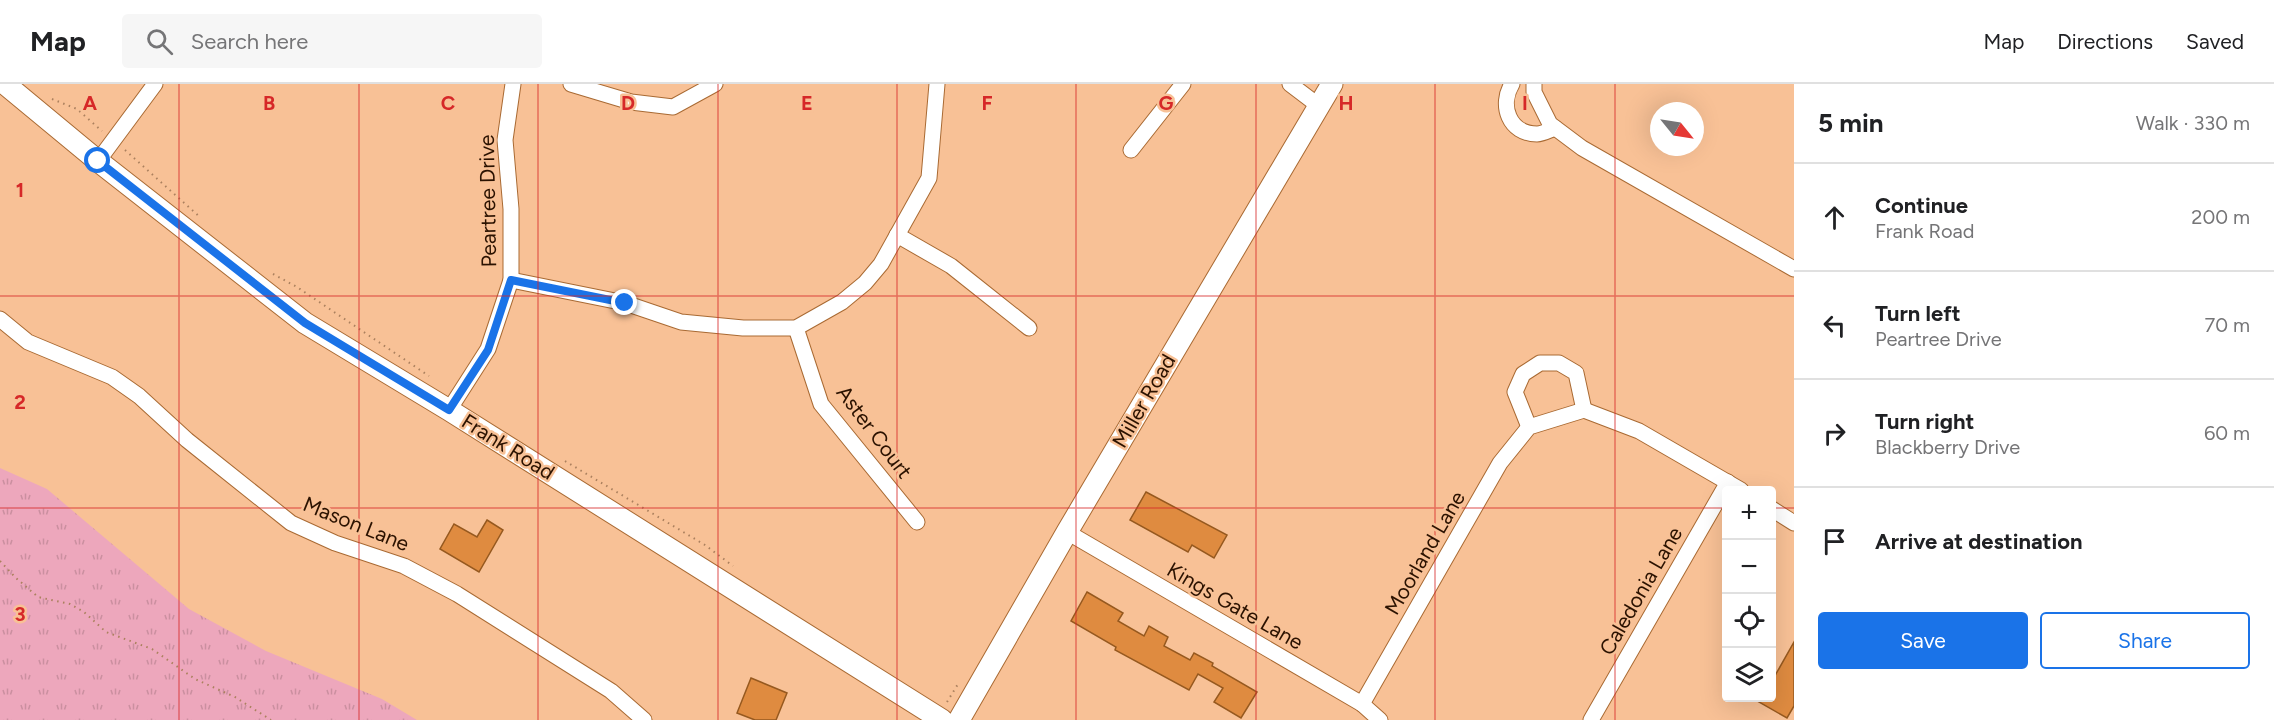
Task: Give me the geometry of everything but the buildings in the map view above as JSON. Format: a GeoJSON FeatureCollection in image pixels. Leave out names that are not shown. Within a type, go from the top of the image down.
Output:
{"type":"FeatureCollection","features":[{"type":"Feature","properties":{"kind":"street","name":"Frank Road"},"geometry":{"type":"LineString","coordinates":[[5,84],[98,161],[305,323],[449,410],[942,720]]}},
{"type":"Feature","properties":{"kind":"street"},"geometry":{"type":"LineString","coordinates":[[98,161],[155,84]]}},
{"type":"Feature","properties":{"kind":"street","name":"Peartree Drive"},"geometry":{"type":"LineString","coordinates":[[449,410],[488,350],[511,280],[511,208],[505,140],[513,84]]}},
{"type":"Feature","properties":{"kind":"street"},"geometry":{"type":"LineString","coordinates":[[571,84],[631,102],[673,107],[715,84]]}},
{"type":"Feature","properties":{"kind":"street"},"geometry":{"type":"LineString","coordinates":[[511,280],[625,303],[681,322],[743,328],[796,328],[842,302],[866,283],[881,264],[928,178],[937,84]]}},
{"type":"Feature","properties":{"kind":"street"},"geometry":{"type":"LineString","coordinates":[[1131,150],[1183,84]]}},
{"type":"Feature","properties":{"kind":"street"},"geometry":{"type":"LineString","coordinates":[[1290,84],[1319,106]]}},
{"type":"Feature","properties":{"kind":"street","name":"Miller Road"},"geometry":{"type":"LineString","coordinates":[[959,720],[1066,532],[1332,84]]}},
{"type":"Feature","properties":{"kind":"street"},"geometry":{"type":"LineString","coordinates":[[1512,84],[1505,95],[1507,114],[1519,129],[1537,134],[1555,128]]}},
{"type":"Feature","properties":{"kind":"street"},"geometry":{"type":"LineString","coordinates":[[1533,84],[1534,92],[1550,124],[1582,148],[1794,269]]}},
{"type":"Feature","properties":{"kind":"street"},"geometry":{"type":"LineString","coordinates":[[897,235],[951,266],[1029,328]]}},
{"type":"Feature","properties":{"kind":"street","name":"Mason Lane"},"geometry":{"type":"LineString","coordinates":[[0,319],[28,342],[112,376],[148,404],[187,440],[291,523],[335,543],[404,566],[457,594],[611,691],[644,720]]}},
{"type":"Feature","properties":{"kind":"street","name":"Aster Court"},"geometry":{"type":"LineString","coordinates":[[796,328],[821,404],[917,522]]}},
{"type":"Feature","properties":{"kind":"street"},"geometry":{"type":"LineString","coordinates":[[1584,410],[1576,373],[1559,363],[1540,363],[1523,374],[1515,392],[1529,427],[1584,410],[1639,431],[1734,486]]}},
{"type":"Feature","properties":{"kind":"street","name":"Moorland Lane"},"geometry":{"type":"LineString","coordinates":[[1362,705],[1500,464],[1529,427]]}},
{"type":"Feature","properties":{"kind":"street","name":"Caledonia Lane"},"geometry":{"type":"LineString","coordinates":[[1591,720],[1722,506]]}},
{"type":"Feature","properties":{"kind":"street"},"geometry":{"type":"LineString","coordinates":[[1776,511],[1794,522]]}},
{"type":"Feature","properties":{"kind":"street","name":"Kings Gate Lane"},"geometry":{"type":"LineString","coordinates":[[1066,532],[1362,705],[1380,720]]}},
{"type":"Feature","properties":{"kind":"path"},"geometry":{"type":"LineString","coordinates":[[46,95],[77,109],[208,224]]}},
{"type":"Feature","properties":{"kind":"path"},"geometry":{"type":"LineString","coordinates":[[266,272],[289,282],[424,371],[432,379]]}},
{"type":"Feature","properties":{"kind":"path"},"geometry":{"type":"LineString","coordinates":[[561,458],[705,545],[738,571]]}},
{"type":"Feature","properties":{"kind":"path"},"geometry":{"type":"LineString","coordinates":[[0,561],[16,579],[38,597],[70,604],[84,612],[106,632],[152,649],[195,679],[235,697],[271,720]]}},
{"type":"Feature","properties":{"kind":"green space"},"geometry":{"type":"Polygon","coordinates":[[[0,468],[47,489],[189,609],[266,651],[382,699],[417,720],[0,720],[0,468]]]}},
{"type":"Feature","properties":{"kind":"route"},"geometry":{"type":"LineString","coordinates":[[98,161],[238,273],[305,323],[449,410],[488,350],[511,280],[625,303]]}}]}
